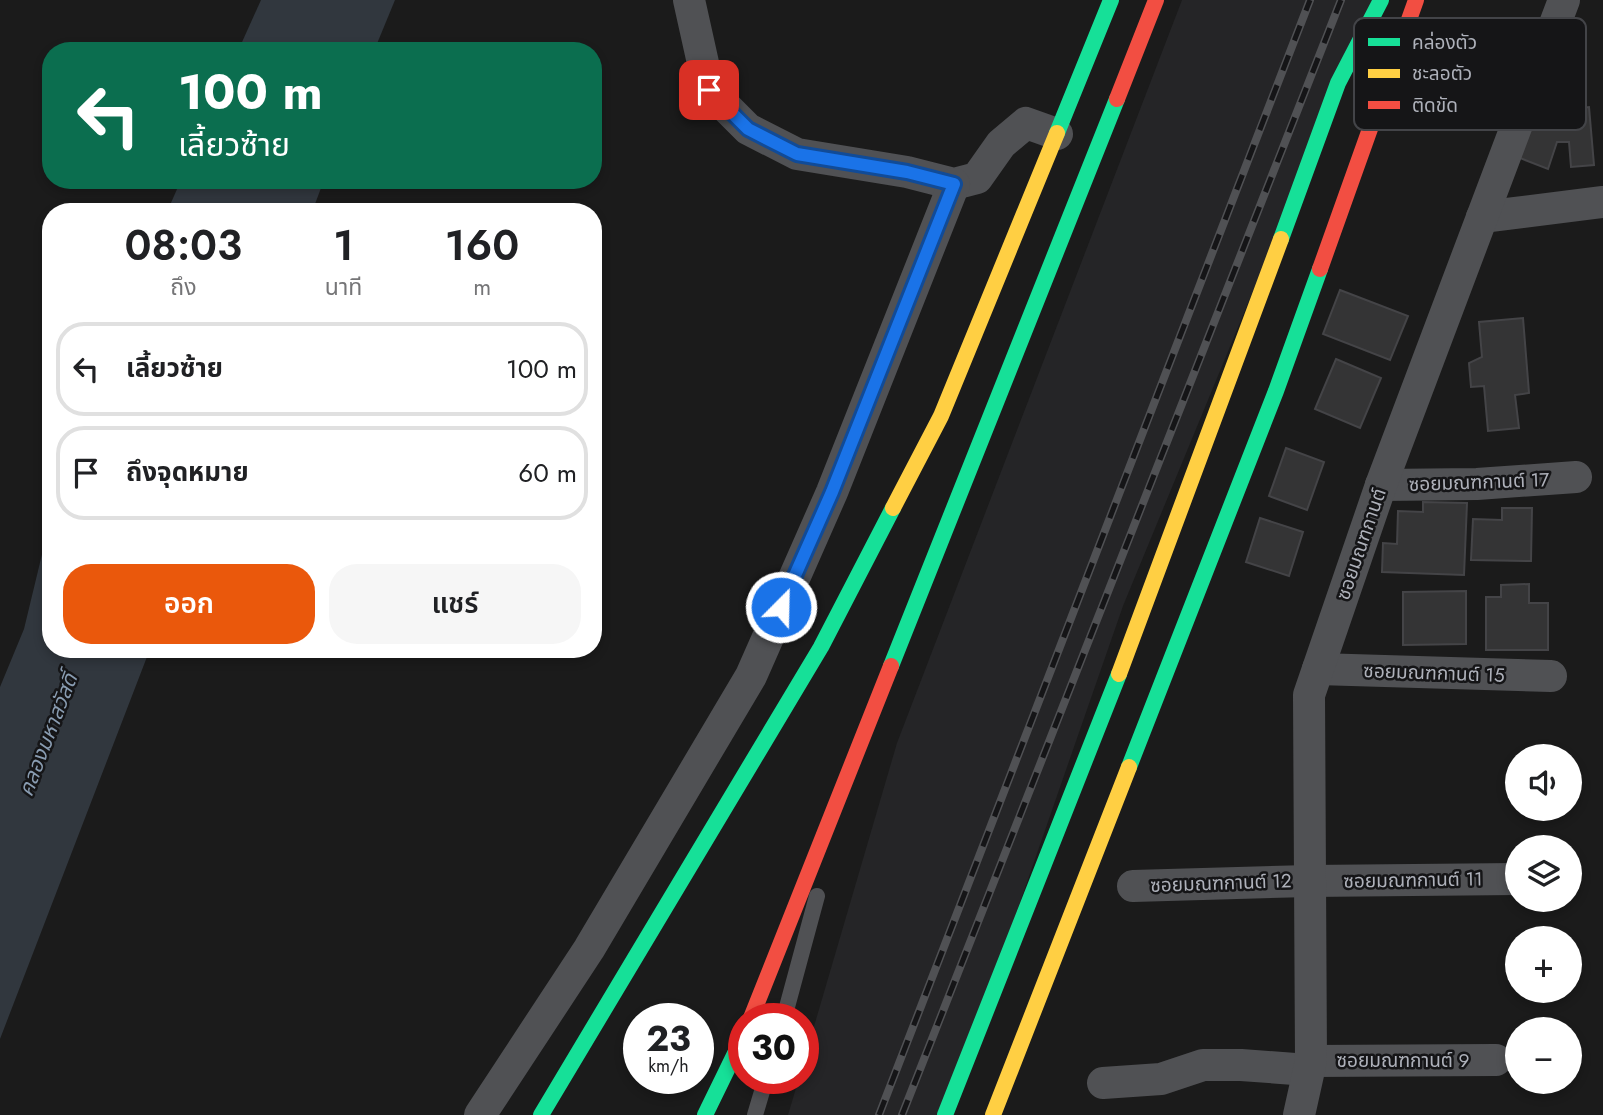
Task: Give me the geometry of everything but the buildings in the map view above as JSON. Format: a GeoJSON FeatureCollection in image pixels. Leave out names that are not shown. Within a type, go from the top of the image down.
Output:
{"type":"FeatureCollection","features":[{"type":"Feature","properties":{"kind":"main road"},"geometry":{"type":"LineString","coordinates":[[541,1115],[821,647],[941,416],[1111,0]]}},
{"type":"Feature","properties":{"kind":"main road"},"geometry":{"type":"LineString","coordinates":[[757,1003],[1156,0]]}},
{"type":"Feature","properties":{"kind":"main road"},"geometry":{"type":"LineString","coordinates":[[1372,18],[1381,0]]}},
{"type":"Feature","properties":{"kind":"main road"},"geometry":{"type":"LineString","coordinates":[[1410,18],[1416,0]]}},
{"type":"Feature","properties":{"kind":"main road"},"geometry":{"type":"LineString","coordinates":[[945,1115],[1145,609],[1338,83],[1354,52]]}},
{"type":"Feature","properties":{"kind":"main road"},"geometry":{"type":"LineString","coordinates":[[993,1115],[1271,404],[1369,130]]}},
{"type":"Feature","properties":{"kind":"main road"},"geometry":{"type":"LineString","coordinates":[[705,1115],[728,1068]]}},
{"type":"Feature","properties":{"kind":"street"},"geometry":{"type":"LineString","coordinates":[[689,0],[709,90],[748,129],[797,154],[907,172],[954,184],[977,178],[1001,144],[1026,123],[1057,134]]}},
{"type":"Feature","properties":{"kind":"street","name":"ซอยมณฑกานต์"},"geometry":{"type":"LineString","coordinates":[[1557,18],[1564,0]]}},
{"type":"Feature","properties":{"kind":"street","name":"ซอยมณฑกานต์"},"geometry":{"type":"LineString","coordinates":[[1298,1115],[1309,1066],[1309,695],[1381,485],[1515,130]]}},
{"type":"Feature","properties":{"kind":"street"},"geometry":{"type":"LineString","coordinates":[[480,1115],[589,949],[751,676],[832,492],[954,184]]}},
{"type":"Feature","properties":{"kind":"street"},"geometry":{"type":"LineString","coordinates":[[1482,217],[1603,202]]}},
{"type":"Feature","properties":{"kind":"street","name":"ซอยมณฑกานต์ 17"},"geometry":{"type":"LineString","coordinates":[[1381,485],[1477,484],[1576,477]]}},
{"type":"Feature","properties":{"kind":"street","name":"ซอยมณฑกานต์ 15"},"geometry":{"type":"LineString","coordinates":[[1318,669],[1551,676]]}},
{"type":"Feature","properties":{"kind":"street","name":"ซอยมณฑกานต์ 11"},"geometry":{"type":"LineString","coordinates":[[1309,881],[1505,879]]}},
{"type":"Feature","properties":{"kind":"street","name":"ซอยมณฑกานต์ 12"},"geometry":{"type":"LineString","coordinates":[[1133,886],[1309,881]]}},
{"type":"Feature","properties":{"kind":"street","name":"ซอยมณฑกานต์ 9"},"geometry":{"type":"LineString","coordinates":[[1103,1083],[1161,1079],[1203,1065],[1309,1066],[1496,1060]]}},
{"type":"Feature","properties":{"kind":"lane"},"geometry":{"type":"LineString","coordinates":[[788,1003],[851,767]]}},
{"type":"Feature","properties":{"kind":"lane"},"geometry":{"type":"LineString","coordinates":[[755,1115],[761,1094]]}},
{"type":"Feature","properties":{"kind":"shaded area"},"geometry":{"type":"Polygon","coordinates":[[[1182,0],[1373,0],[1366,18],[1354,18],[1354,46],[1123,606],[946,1115],[788,1115],[794,1094],[819,1094],[819,1009],[897,743],[1182,0]]]}},
{"type":"Feature","properties":{"kind":"water"},"geometry":{"type":"Polygon","coordinates":[[[261,0],[395,0],[378,42],[242,42],[261,0]]]}},
{"type":"Feature","properties":{"kind":"water"},"geometry":{"type":"Polygon","coordinates":[[[177,189],[321,189],[315,203],[171,203],[177,189]]]}},
{"type":"Feature","properties":{"kind":"water","name":"คลองมหาสวัสดิ์"},"geometry":{"type":"Polygon","coordinates":[[[42,554],[42,658],[147,658],[0,1039],[0,687],[24,629],[42,554]]]}},
{"type":"Feature","properties":{"kind":"railway"},"geometry":{"type":"LineString","coordinates":[[879,1115],[1310,0]]}},
{"type":"Feature","properties":{"kind":"railway"},"geometry":{"type":"LineString","coordinates":[[902,1115],[1341,0]]}},
{"type":"Feature","properties":{"kind":"traffic: fast"},"geometry":{"type":"LineString","coordinates":[[1057,133],[1111,0]]}},
{"type":"Feature","properties":{"kind":"traffic: fast"},"geometry":{"type":"LineString","coordinates":[[1372,18],[1381,0]]}},
{"type":"Feature","properties":{"kind":"traffic: fast"},"geometry":{"type":"LineString","coordinates":[[1281,239],[1338,83],[1354,52]]}},
{"type":"Feature","properties":{"kind":"traffic: fast"},"geometry":{"type":"LineString","coordinates":[[891,666],[1117,99]]}},
{"type":"Feature","properties":{"kind":"traffic: fast"},"geometry":{"type":"LineString","coordinates":[[1129,767],[1276,391],[1320,269]]}},
{"type":"Feature","properties":{"kind":"traffic: fast"},"geometry":{"type":"LineString","coordinates":[[541,1115],[821,647],[893,508]]}},
{"type":"Feature","properties":{"kind":"traffic: fast"},"geometry":{"type":"LineString","coordinates":[[945,1115],[1119,674]]}},
{"type":"Feature","properties":{"kind":"traffic: fast"},"geometry":{"type":"LineString","coordinates":[[705,1115],[728,1068]]}},
{"type":"Feature","properties":{"kind":"traffic: slow"},"geometry":{"type":"LineString","coordinates":[[893,508],[941,416],[1057,133]]}},
{"type":"Feature","properties":{"kind":"traffic: slow"},"geometry":{"type":"LineString","coordinates":[[1119,674],[1281,239]]}},
{"type":"Feature","properties":{"kind":"traffic: slow"},"geometry":{"type":"LineString","coordinates":[[993,1115],[1129,767]]}},
{"type":"Feature","properties":{"kind":"traffic: jam"},"geometry":{"type":"LineString","coordinates":[[1117,99],[1156,0]]}},
{"type":"Feature","properties":{"kind":"traffic: jam"},"geometry":{"type":"LineString","coordinates":[[1410,18],[1416,0]]}},
{"type":"Feature","properties":{"kind":"traffic: jam"},"geometry":{"type":"LineString","coordinates":[[1320,269],[1370,130]]}},
{"type":"Feature","properties":{"kind":"traffic: jam"},"geometry":{"type":"LineString","coordinates":[[757,1003],[891,666]]}},
{"type":"Feature","properties":{"kind":"route"},"geometry":{"type":"LineString","coordinates":[[709,90],[748,129],[797,154],[907,172],[954,184],[832,492],[781,607]]}}]}
